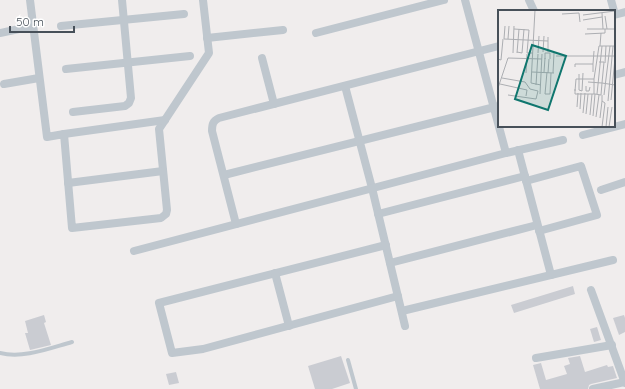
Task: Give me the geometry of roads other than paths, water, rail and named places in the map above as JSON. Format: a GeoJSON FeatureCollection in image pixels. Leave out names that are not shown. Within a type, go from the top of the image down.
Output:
{"type":"FeatureCollection","features":[{"type":"Feature","properties":{"kind":"street"},"geometry":{"type":"LineString","coordinates":[[30,0],[46,137],[165,120]]}},
{"type":"Feature","properties":{"kind":"street"},"geometry":{"type":"LineString","coordinates":[[73,112],[125,106],[129,103],[131,98],[122,0]]}},
{"type":"Feature","properties":{"kind":"street"},"geometry":{"type":"LineString","coordinates":[[64,134],[72,228],[161,218],[166,214],[167,210],[159,129],[209,53],[203,0]]}},
{"type":"Feature","properties":{"kind":"street"},"geometry":{"type":"LineString","coordinates":[[316,33],[444,0]]}},
{"type":"Feature","properties":{"kind":"street"},"geometry":{"type":"LineString","coordinates":[[224,175],[496,107],[465,0]]}},
{"type":"Feature","properties":{"kind":"street"},"geometry":{"type":"LineString","coordinates":[[529,0],[534,10]]}},
{"type":"Feature","properties":{"kind":"street"},"geometry":{"type":"LineString","coordinates":[[611,0],[613,10]]}},
{"type":"Feature","properties":{"kind":"street"},"geometry":{"type":"LineString","coordinates":[[615,13],[625,12]]}},
{"type":"Feature","properties":{"kind":"street"},"geometry":{"type":"LineString","coordinates":[[61,26],[184,14]]}},
{"type":"Feature","properties":{"kind":"street"},"geometry":{"type":"LineString","coordinates":[[0,33],[33,26]]}},
{"type":"Feature","properties":{"kind":"street"},"geometry":{"type":"LineString","coordinates":[[207,38],[283,30]]}},
{"type":"Feature","properties":{"kind":"street"},"geometry":{"type":"LineString","coordinates":[[236,224],[212,131],[212,124],[214,120],[498,46]]}},
{"type":"Feature","properties":{"kind":"street"},"geometry":{"type":"LineString","coordinates":[[66,69],[190,56]]}},
{"type":"Feature","properties":{"kind":"street"},"geometry":{"type":"LineString","coordinates":[[262,58],[274,104]]}},
{"type":"Feature","properties":{"kind":"street"},"geometry":{"type":"LineString","coordinates":[[615,75],[625,72]]}},
{"type":"Feature","properties":{"kind":"street"},"geometry":{"type":"LineString","coordinates":[[4,84],[39,78]]}},
{"type":"Feature","properties":{"kind":"street"},"geometry":{"type":"LineString","coordinates":[[345,86],[372,188],[405,326]]}},
{"type":"Feature","properties":{"kind":"street"},"geometry":{"type":"LineString","coordinates":[[615,125],[625,124]]}},
{"type":"Feature","properties":{"kind":"street"},"geometry":{"type":"LineString","coordinates":[[500,127],[506,153]]}},
{"type":"Feature","properties":{"kind":"street"},"geometry":{"type":"LineString","coordinates":[[583,135],[591,129],[605,127]]}},
{"type":"Feature","properties":{"kind":"street"},"geometry":{"type":"LineString","coordinates":[[134,251],[506,153],[563,140]]}},
{"type":"Feature","properties":{"kind":"street"},"geometry":{"type":"LineString","coordinates":[[518,150],[551,275]]}},
{"type":"Feature","properties":{"kind":"street"},"geometry":{"type":"LineString","coordinates":[[378,214],[581,166],[597,215],[390,263]]}},
{"type":"Feature","properties":{"kind":"street"},"geometry":{"type":"LineString","coordinates":[[68,183],[163,171]]}},
{"type":"Feature","properties":{"kind":"street"},"geometry":{"type":"LineString","coordinates":[[600,190],[625,182]]}},
{"type":"Feature","properties":{"kind":"street"},"geometry":{"type":"LineString","coordinates":[[386,245],[159,303],[172,353],[203,349],[398,296]]}},
{"type":"Feature","properties":{"kind":"street"},"geometry":{"type":"LineString","coordinates":[[402,312],[613,260]]}},
{"type":"Feature","properties":{"kind":"street"},"geometry":{"type":"LineString","coordinates":[[275,273],[289,326]]}},
{"type":"Feature","properties":{"kind":"street"},"geometry":{"type":"LineString","coordinates":[[591,290],[625,382],[593,389]]}},
{"type":"Feature","properties":{"kind":"street"},"geometry":{"type":"LineString","coordinates":[[536,358],[612,345]]}},
{"type":"Feature","properties":{"kind":"lane"},"geometry":{"type":"LineString","coordinates":[[0,353],[7,355],[27,353],[72,342]]}},
{"type":"Feature","properties":{"kind":"lane"},"geometry":{"type":"LineString","coordinates":[[348,360],[356,389]]}}]}
